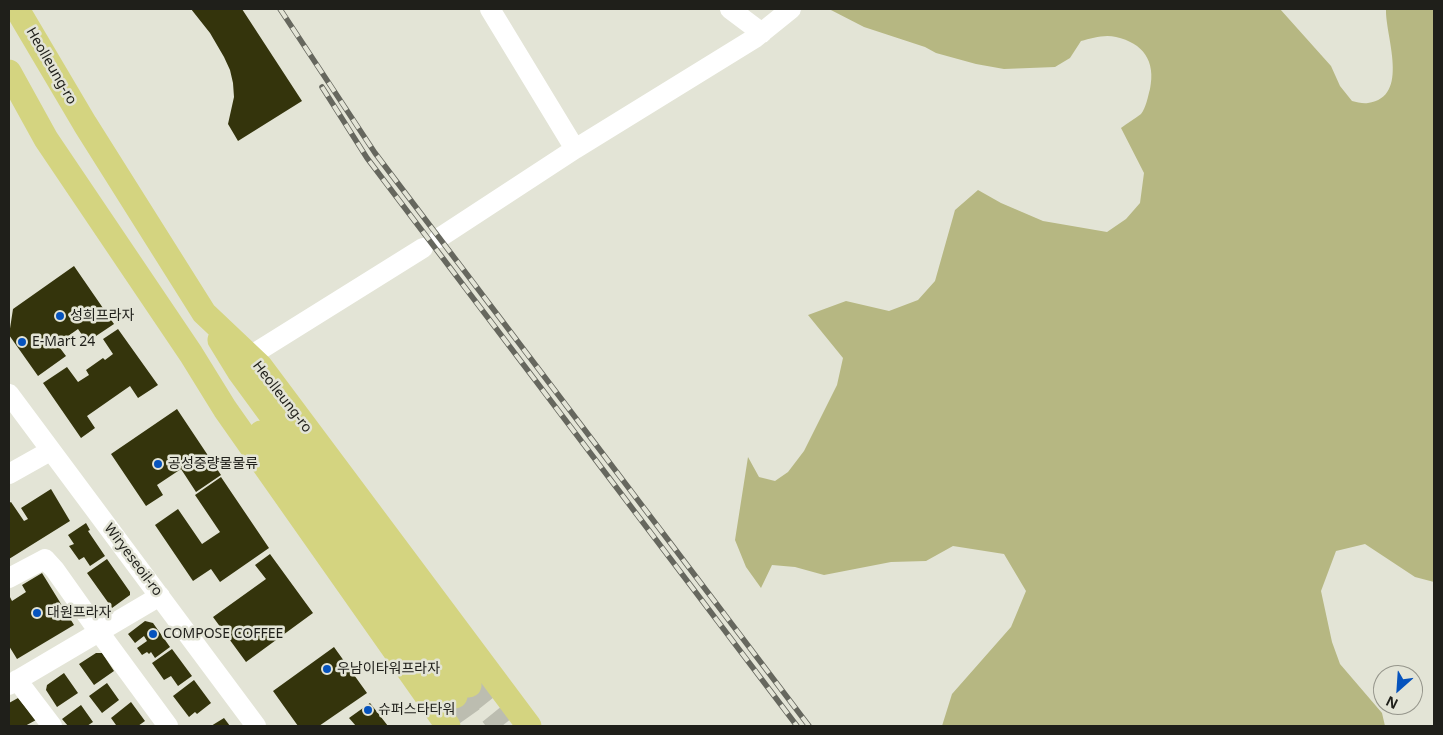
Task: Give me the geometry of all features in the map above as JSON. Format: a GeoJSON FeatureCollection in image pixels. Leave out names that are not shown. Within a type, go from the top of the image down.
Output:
{"type":"FeatureCollection","features":[{"type":"Feature","properties":{"kind":"main road","name":"Heolleung-ro"},"geometry":{"type":"LineString","coordinates":[[17,9],[84,124],[204,313],[260,366],[529,726]]}},
{"type":"Feature","properties":{"kind":"main road"},"geometry":{"type":"LineString","coordinates":[[9,72],[46,139],[191,354],[254,452],[448,726]]}},
{"type":"Feature","properties":{"kind":"main road"},"geometry":{"type":"LineString","coordinates":[[191,354],[236,400],[462,690],[239,371],[204,313]]}},
{"type":"Feature","properties":{"kind":"street"},"geometry":{"type":"LineString","coordinates":[[490,9],[575,149]]}},
{"type":"Feature","properties":{"kind":"street"},"geometry":{"type":"LineString","coordinates":[[730,9],[762,33]]}},
{"type":"Feature","properties":{"kind":"street"},"geometry":{"type":"LineString","coordinates":[[250,356],[431,243],[575,149],[762,33],[791,9]]}},
{"type":"Feature","properties":{"kind":"street","name":"Wiryeseoil-ro"},"geometry":{"type":"LineString","coordinates":[[9,394],[256,726]]}},
{"type":"Feature","properties":{"kind":"street"},"geometry":{"type":"LineString","coordinates":[[9,474],[50,451]]}},
{"type":"Feature","properties":{"kind":"street"},"geometry":{"type":"LineString","coordinates":[[9,578],[45,559],[55,570],[168,726]]}},
{"type":"Feature","properties":{"kind":"street"},"geometry":{"type":"LineString","coordinates":[[52,726],[13,682],[160,596]]}},
{"type":"Feature","properties":{"kind":"green space"},"geometry":{"type":"Polygon","coordinates":[[[829,9],[1280,9],[1331,66],[1340,86],[1352,101],[1368,103],[1381,98],[1389,90],[1392,78],[1393,64],[1386,9],[1434,9],[1434,582],[1415,577],[1365,544],[1336,551],[1321,591],[1332,642],[1340,664],[1373,702],[1373,715],[1382,715],[1385,726],[942,726],[952,694],[1011,627],[1026,591],[1004,554],[953,546],[926,561],[891,562],[824,575],[795,567],[772,565],[761,588],[746,567],[735,540],[748,457],[759,477],[775,481],[788,472],[804,451],[837,385],[843,358],[808,315],[846,301],[889,311],[918,300],[935,281],[955,210],[978,190],[1001,203],[1043,221],[1107,232],[1126,219],[1140,203],[1144,173],[1121,128],[1141,114],[1146,105],[1150,89],[1151,70],[1149,62],[1134,44],[1112,36],[1103,36],[1081,41],[1070,58],[1055,67],[1004,69],[976,64],[936,53],[925,47],[864,27],[829,9]]]}},
{"type":"Feature","properties":{"kind":"building"},"geometry":{"type":"Polygon","coordinates":[[[191,9],[242,9],[302,101],[238,141],[228,124],[234,97],[230,70],[210,33],[191,9]]]}},
{"type":"Feature","properties":{"kind":"building","name":"성희프라자"},"geometry":{"type":"Polygon","coordinates":[[[74,266],[114,324],[87,342],[78,329],[57,344],[66,356],[38,376],[9,335],[13,309],[74,266]]]}},
{"type":"Feature","properties":{"kind":"building"},"geometry":{"type":"Polygon","coordinates":[[[118,329],[158,385],[138,398],[130,386],[87,416],[95,428],[81,438],[43,383],[67,367],[78,382],[89,375],[86,370],[103,358],[105,360],[113,354],[103,339],[118,329]]]}},
{"type":"Feature","properties":{"kind":"building"},"geometry":{"type":"Polygon","coordinates":[[[177,409],[221,475],[196,492],[181,469],[157,485],[163,495],[146,506],[111,454],[177,409]]]}},
{"type":"Feature","properties":{"kind":"building"},"geometry":{"type":"Polygon","coordinates":[[[221,477],[269,548],[220,582],[211,569],[193,581],[155,525],[178,509],[202,544],[220,532],[195,495],[221,477]]]}},
{"type":"Feature","properties":{"kind":"building"},"geometry":{"type":"Polygon","coordinates":[[[51,489],[70,521],[9,559],[9,503],[11,502],[24,521],[28,519],[21,508],[51,489]]]}},
{"type":"Feature","properties":{"kind":"building"},"geometry":{"type":"Polygon","coordinates":[[[86,523],[90,530],[88,531],[105,556],[90,566],[84,557],[79,560],[69,546],[74,544],[68,535],[86,523]]]}},
{"type":"Feature","properties":{"kind":"building"},"geometry":{"type":"Polygon","coordinates":[[[270,554],[313,613],[246,662],[213,617],[266,579],[255,565],[270,554]]]}},
{"type":"Feature","properties":{"kind":"building"},"geometry":{"type":"Polygon","coordinates":[[[107,559],[130,592],[130,595],[112,608],[87,573],[107,559]]]}},
{"type":"Feature","properties":{"kind":"building","name":"대원프라자"},"geometry":{"type":"Polygon","coordinates":[[[42,573],[74,625],[17,659],[9,646],[9,595],[12,601],[26,592],[22,585],[42,573]]]}},
{"type":"Feature","properties":{"kind":"building"},"geometry":{"type":"Polygon","coordinates":[[[145,621],[153,623],[170,647],[155,658],[151,652],[142,655],[137,648],[147,641],[144,636],[135,643],[128,634],[145,621]]]}},
{"type":"Feature","properties":{"kind":"building","name":"우남이타워프라자"},"geometry":{"type":"Polygon","coordinates":[[[334,647],[367,693],[319,726],[298,726],[273,691],[334,647]]]}},
{"type":"Feature","properties":{"kind":"building"},"geometry":{"type":"Polygon","coordinates":[[[172,649],[192,676],[178,686],[171,676],[164,680],[152,663],[172,649]]]}},
{"type":"Feature","properties":{"kind":"building"},"geometry":{"type":"Polygon","coordinates":[[[96,653],[102,653],[114,671],[94,685],[79,664],[96,653]]]}},
{"type":"Feature","properties":{"kind":"building"},"geometry":{"type":"Polygon","coordinates":[[[64,673],[78,693],[57,707],[46,690],[47,685],[64,673]]]}},
{"type":"Feature","properties":{"kind":"building"},"geometry":{"type":"Polygon","coordinates":[[[194,680],[211,703],[197,714],[195,712],[189,717],[173,696],[194,680]]]}},
{"type":"Feature","properties":{"kind":"building"},"geometry":{"type":"Polygon","coordinates":[[[107,683],[119,700],[102,713],[89,696],[107,683]]]}},
{"type":"Feature","properties":{"kind":"building"},"geometry":{"type":"Polygon","coordinates":[[[18,698],[36,720],[25,726],[10,726],[9,703],[18,698]]]}},
{"type":"Feature","properties":{"kind":"building"},"geometry":{"type":"Polygon","coordinates":[[[131,702],[145,721],[138,726],[115,726],[111,718],[131,702]]]}},
{"type":"Feature","properties":{"kind":"building","name":"슈퍼스타타워"},"geometry":{"type":"Polygon","coordinates":[[[370,703],[388,726],[356,726],[349,718],[370,703]]]}},
{"type":"Feature","properties":{"kind":"building"},"geometry":{"type":"Polygon","coordinates":[[[81,705],[93,722],[87,726],[68,726],[62,719],[81,705]]]}},
{"type":"Feature","properties":{"kind":"building"},"geometry":{"type":"Polygon","coordinates":[[[224,718],[230,726],[211,726],[224,718]]]}},
{"type":"Feature","properties":{"kind":"tunnel"},"geometry":{"type":"LineString","coordinates":[[469,685],[502,726]]}},
{"type":"Feature","properties":{"kind":"tunnel"},"geometry":{"type":"LineString","coordinates":[[455,696],[476,726]]}},
{"type":"Feature","properties":{"kind":"railway"},"geometry":{"type":"LineString","coordinates":[[280,9],[375,153],[809,726]]}},
{"type":"Feature","properties":{"kind":"railway"},"geometry":{"type":"LineString","coordinates":[[322,87],[367,158],[797,726]]}},
{"type":"Feature","properties":{"kind":"place","name":"성희프라자"},"geometry":{"type":"Point","coordinates":[60,316]}},
{"type":"Feature","properties":{"kind":"place","name":"E-Mart 24"},"geometry":{"type":"Point","coordinates":[22,342]}},
{"type":"Feature","properties":{"kind":"place","name":"공성중량물물류"},"geometry":{"type":"Point","coordinates":[158,464]}},
{"type":"Feature","properties":{"kind":"place","name":"대원프라자"},"geometry":{"type":"Point","coordinates":[37,613]}},
{"type":"Feature","properties":{"kind":"place","name":"COMPOSE COFFEE"},"geometry":{"type":"Point","coordinates":[153,634]}},
{"type":"Feature","properties":{"kind":"place","name":"우남이타워프라자"},"geometry":{"type":"Point","coordinates":[327,669]}},
{"type":"Feature","properties":{"kind":"place","name":"슈퍼스타타워"},"geometry":{"type":"Point","coordinates":[368,710]}}]}
